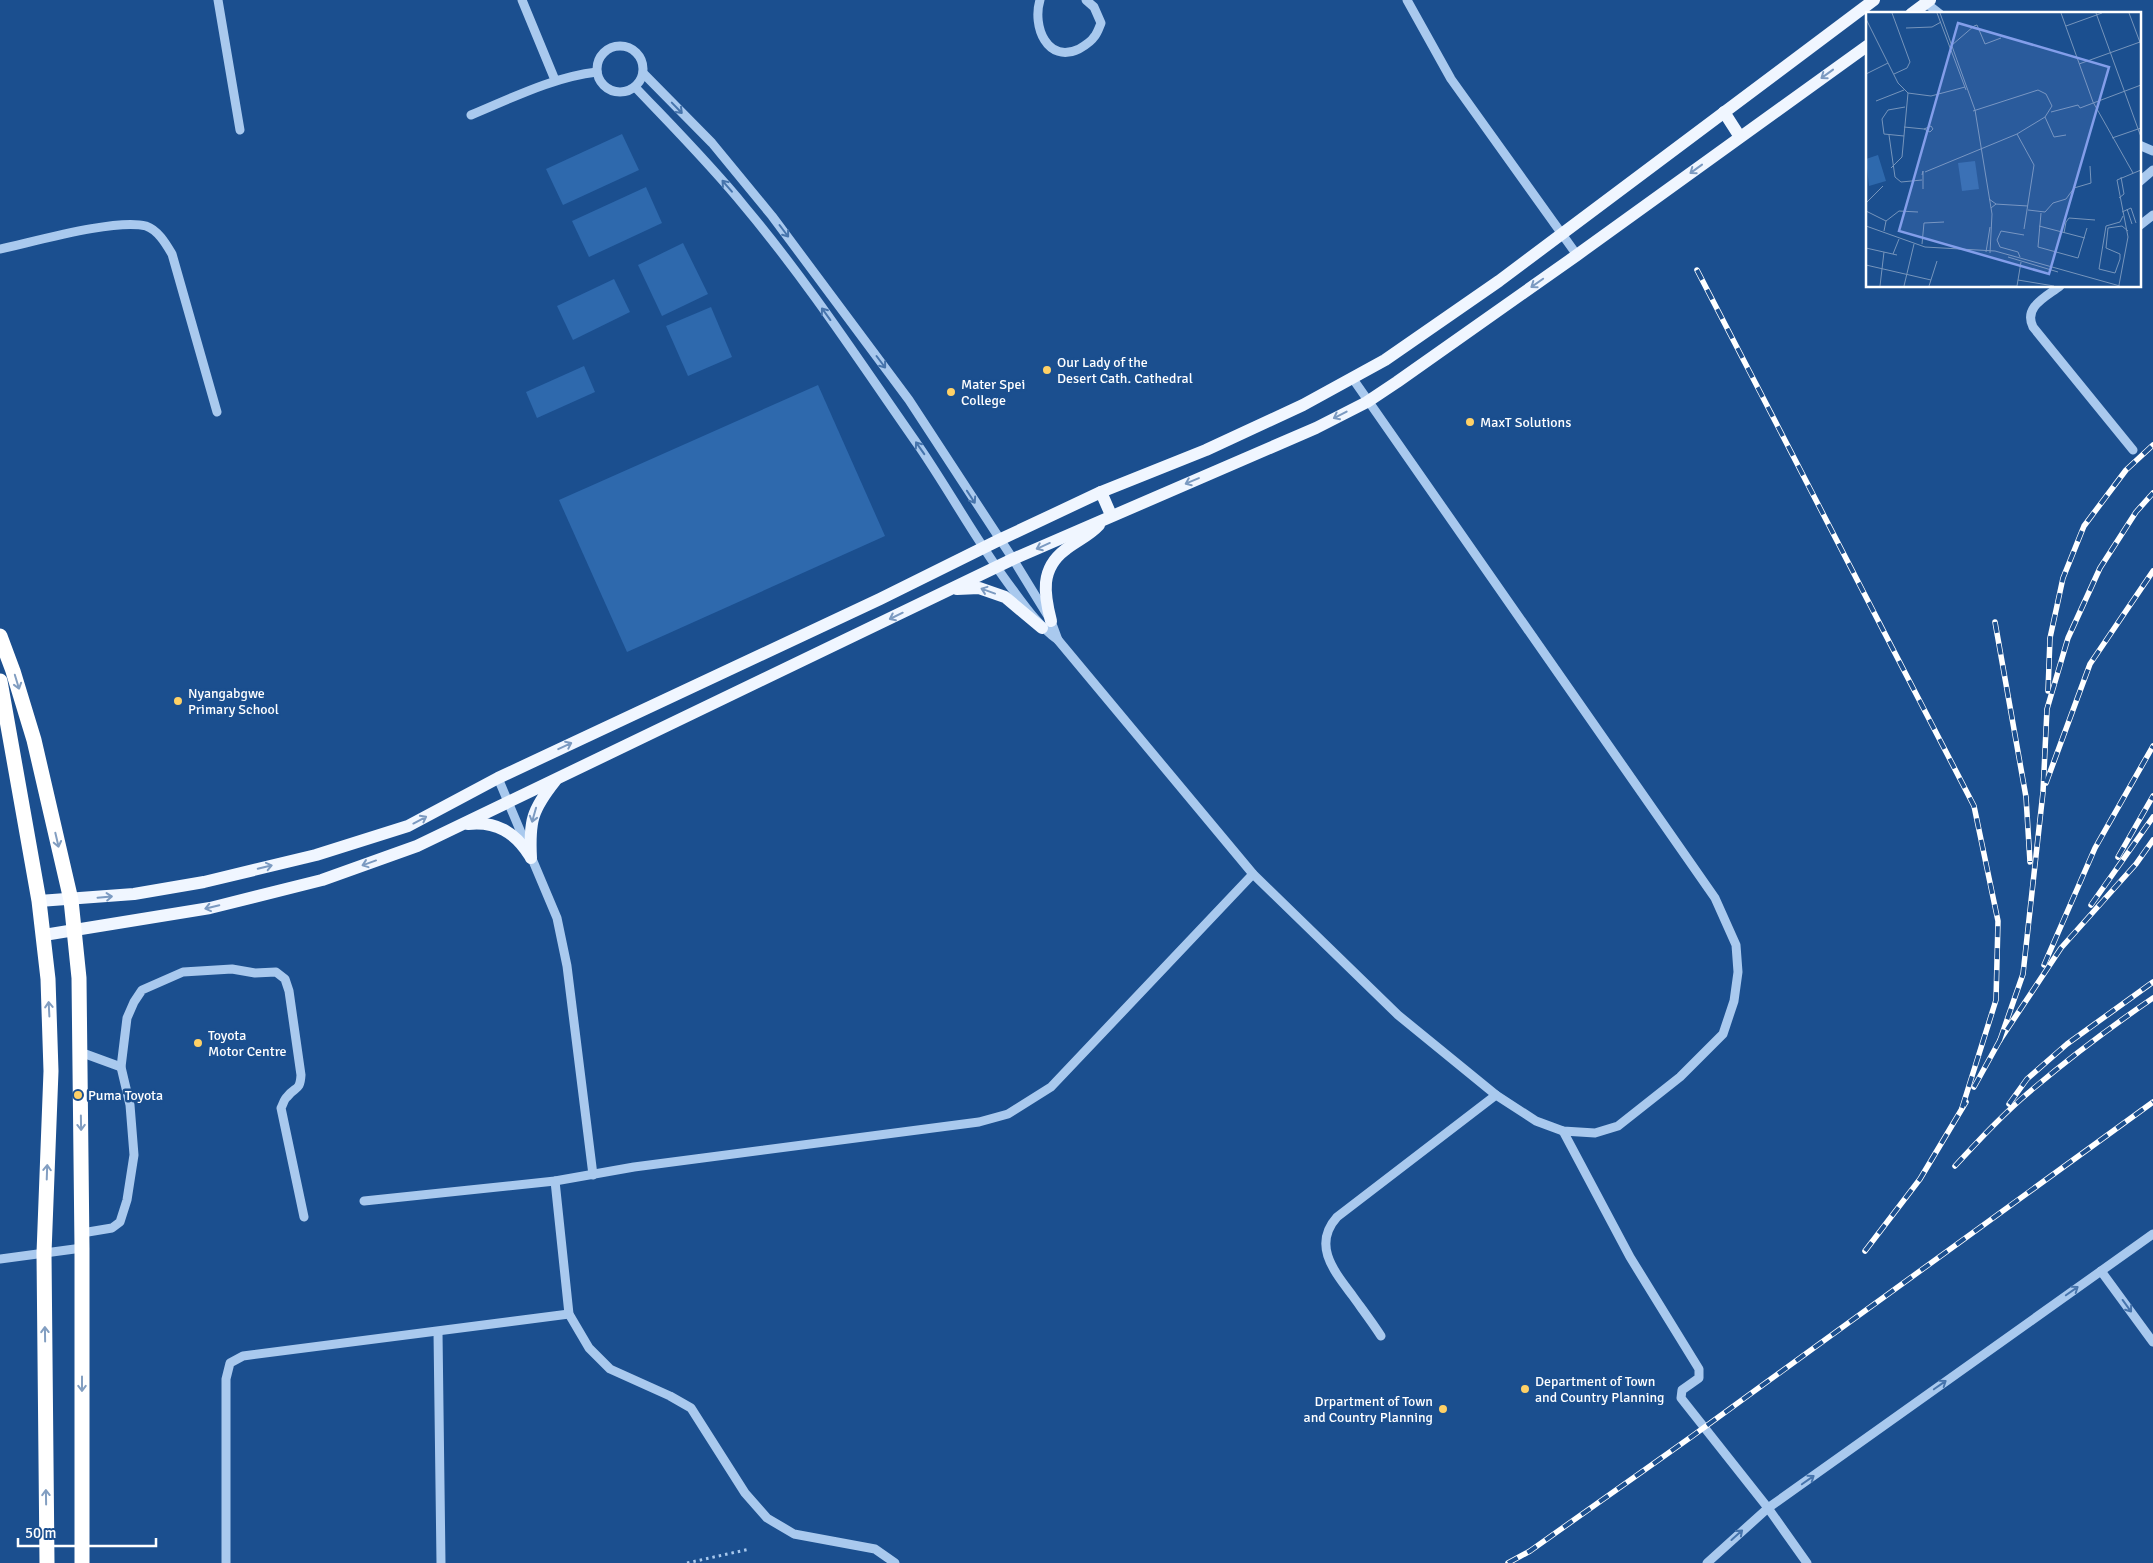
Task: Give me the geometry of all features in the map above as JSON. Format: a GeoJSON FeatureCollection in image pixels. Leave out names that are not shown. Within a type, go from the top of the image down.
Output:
{"type":"FeatureCollection","features":[{"type":"Feature","properties":{"kind":"highway"},"geometry":{"type":"LineString","coordinates":[[0,636],[34,740],[71,900],[79,978],[82,1241],[82,1563]]}},
{"type":"Feature","properties":{"kind":"highway"},"geometry":{"type":"LineString","coordinates":[[0,681],[39,901],[44,936],[50,1026],[51,1070],[44,1253],[47,1563]]}},
{"type":"Feature","properties":{"kind":"main road"},"geometry":{"type":"LineString","coordinates":[[39,901],[134,894],[204,882],[316,855],[408,826],[498,778],[880,599],[1101,492],[1206,450],[1303,405],[1353,380],[1386,360],[1434,326],[1561,235],[1874,0]]}},
{"type":"Feature","properties":{"kind":"main road"},"geometry":{"type":"LineString","coordinates":[[1913,12],[1926,1]]}},
{"type":"Feature","properties":{"kind":"main road"},"geometry":{"type":"LineString","coordinates":[[44,936],[210,908],[322,880],[417,846],[1013,559],[1108,516],[1316,428],[1367,402],[1577,255],[1866,47]]}},
{"type":"Feature","properties":{"kind":"main road"},"geometry":{"type":"LineString","coordinates":[[1724,112],[1740,137]]}},
{"type":"Feature","properties":{"kind":"main road"},"geometry":{"type":"LineString","coordinates":[[1101,492],[1108,516]]}},
{"type":"Feature","properties":{"kind":"main road"},"geometry":{"type":"LineString","coordinates":[[1046,624],[1044,587],[1052,562],[1064,550],[1092,532],[1108,516]]}},
{"type":"Feature","properties":{"kind":"main road"},"geometry":{"type":"LineString","coordinates":[[952,589],[979,588],[1005,597],[1046,624]]}},
{"type":"Feature","properties":{"kind":"main road"},"geometry":{"type":"LineString","coordinates":[[531,858],[530,838],[535,808],[557,779]]}},
{"type":"Feature","properties":{"kind":"main road"},"geometry":{"type":"LineString","coordinates":[[461,825],[485,824],[499,827],[521,842],[531,858]]}},
{"type":"Feature","properties":{"kind":"street"},"geometry":{"type":"LineString","coordinates":[[218,0],[240,130]]}},
{"type":"Feature","properties":{"kind":"street"},"geometry":{"type":"LineString","coordinates":[[522,0],[555,80]]}},
{"type":"Feature","properties":{"kind":"street"},"geometry":{"type":"LineString","coordinates":[[1040,0],[1037,9],[1037,25],[1044,41],[1057,51],[1071,52],[1084,46],[1094,38],[1101,23],[1094,7],[1086,0]]}},
{"type":"Feature","properties":{"kind":"street"},"geometry":{"type":"LineString","coordinates":[[1407,0],[1452,79],[1577,255]]}},
{"type":"Feature","properties":{"kind":"street"},"geometry":{"type":"LineString","coordinates":[[1926,1],[1938,12]]}},
{"type":"Feature","properties":{"kind":"street"},"geometry":{"type":"LineString","coordinates":[[621,46],[634,50],[642,61],[643,74],[640,81],[628,92],[612,91],[600,80],[598,72],[599,59],[614,47],[621,46]]}},
{"type":"Feature","properties":{"kind":"street"},"geometry":{"type":"LineString","coordinates":[[471,115],[555,80],[578,74],[598,72]]}},
{"type":"Feature","properties":{"kind":"street"},"geometry":{"type":"LineString","coordinates":[[643,74],[712,143],[772,216],[909,400],[1013,559],[1046,624]]}},
{"type":"Feature","properties":{"kind":"street"},"geometry":{"type":"LineString","coordinates":[[635,87],[745,206],[847,342],[942,480],[996,567],[1046,624],[1253,874],[1398,1015],[1496,1094],[1536,1121],[1563,1131],[1594,1133],[1618,1126],[1680,1078],[1723,1034],[1736,992],[1738,972],[1736,945],[1715,898],[1353,380]]}},
{"type":"Feature","properties":{"kind":"street"},"geometry":{"type":"LineString","coordinates":[[2140,146],[2153,152]]}},
{"type":"Feature","properties":{"kind":"street"},"geometry":{"type":"LineString","coordinates":[[2140,181],[2153,170]]}},
{"type":"Feature","properties":{"kind":"street"},"geometry":{"type":"LineString","coordinates":[[2140,225],[2153,215]]}},
{"type":"Feature","properties":{"kind":"street"},"geometry":{"type":"LineString","coordinates":[[0,249],[106,227],[127,224],[147,226],[161,237],[172,254],[217,412]]}},
{"type":"Feature","properties":{"kind":"street"},"geometry":{"type":"LineString","coordinates":[[2057,288],[2034,306],[2030,313],[2033,327],[2133,450]]}},
{"type":"Feature","properties":{"kind":"street"},"geometry":{"type":"LineString","coordinates":[[498,778],[557,918],[568,966],[594,1175]]}},
{"type":"Feature","properties":{"kind":"street"},"geometry":{"type":"LineString","coordinates":[[364,1201],[555,1181],[634,1167],[979,1122],[1008,1114],[1052,1087],[1253,874]]}},
{"type":"Feature","properties":{"kind":"street"},"geometry":{"type":"LineString","coordinates":[[0,1259],[44,1253],[82,1241],[112,1228],[120,1222],[127,1200],[134,1155],[130,1104],[121,1067],[127,1018],[142,990],[183,972],[232,969],[255,973],[276,972],[285,979],[289,991],[301,1084],[296,1091],[287,1096],[281,1108],[304,1217]]}},
{"type":"Feature","properties":{"kind":"street"},"geometry":{"type":"LineString","coordinates":[[80,1052],[121,1067]]}},
{"type":"Feature","properties":{"kind":"street"},"geometry":{"type":"LineString","coordinates":[[1381,1336],[1332,1267],[1326,1249],[1329,1226],[1337,1217],[1496,1094]]}},
{"type":"Feature","properties":{"kind":"street"},"geometry":{"type":"LineString","coordinates":[[1563,1131],[1630,1257],[1699,1369],[1700,1376],[1682,1390],[1681,1398],[1768,1508],[1807,1563]]}},
{"type":"Feature","properties":{"kind":"street"},"geometry":{"type":"LineString","coordinates":[[555,1181],[569,1314],[589,1348],[610,1369],[670,1396],[691,1408],[745,1493],[767,1518],[794,1534],[875,1549],[895,1563]]}},
{"type":"Feature","properties":{"kind":"street"},"geometry":{"type":"LineString","coordinates":[[1706,1563],[1768,1508],[2153,1234]]}},
{"type":"Feature","properties":{"kind":"street"},"geometry":{"type":"LineString","coordinates":[[2101,1271],[2153,1342]]}},
{"type":"Feature","properties":{"kind":"street"},"geometry":{"type":"LineString","coordinates":[[226,1563],[226,1379],[230,1363],[243,1356],[569,1314]]}},
{"type":"Feature","properties":{"kind":"street"},"geometry":{"type":"LineString","coordinates":[[438,1332],[441,1563]]}},
{"type":"Feature","properties":{"kind":"path"},"geometry":{"type":"LineString","coordinates":[[687,1563],[750,1548]]}},
{"type":"Feature","properties":{"kind":"shaded area"},"geometry":{"type":"Polygon","coordinates":[[[622,134],[639,170],[563,205],[546,169],[622,134]]]}},
{"type":"Feature","properties":{"kind":"shaded area"},"geometry":{"type":"Polygon","coordinates":[[[646,187],[662,223],[589,257],[572,221],[646,187]]]}},
{"type":"Feature","properties":{"kind":"shaded area"},"geometry":{"type":"Polygon","coordinates":[[[683,243],[708,294],[662,316],[638,265],[683,243]]]}},
{"type":"Feature","properties":{"kind":"shaded area"},"geometry":{"type":"Polygon","coordinates":[[[614,279],[630,312],[573,340],[557,306],[614,279]]]}},
{"type":"Feature","properties":{"kind":"shaded area"},"geometry":{"type":"Polygon","coordinates":[[[711,307],[732,357],[688,376],[666,326],[711,307]]]}},
{"type":"Feature","properties":{"kind":"shaded area"},"geometry":{"type":"Polygon","coordinates":[[[584,366],[595,392],[537,418],[526,392],[584,366]]]}},
{"type":"Feature","properties":{"kind":"shaded area"},"geometry":{"type":"Polygon","coordinates":[[[818,385],[885,536],[627,652],[559,500],[818,385]]]}},
{"type":"Feature","properties":{"kind":"railway"},"geometry":{"type":"LineString","coordinates":[[1697,270],[1974,806],[1998,921],[1996,1000],[1962,1108]]}},
{"type":"Feature","properties":{"kind":"railway"},"geometry":{"type":"LineString","coordinates":[[2048,691],[2050,638],[2063,578],[2084,526],[2126,470],[2153,445]]}},
{"type":"Feature","properties":{"kind":"railway"},"geometry":{"type":"LineString","coordinates":[[2000,1040],[2023,974],[2043,792],[2047,709],[2068,638],[2100,568],[2136,512],[2153,493]]}},
{"type":"Feature","properties":{"kind":"railway"},"geometry":{"type":"LineString","coordinates":[[2046,783],[2090,664],[2153,571]]}},
{"type":"Feature","properties":{"kind":"railway"},"geometry":{"type":"LineString","coordinates":[[1995,622],[2026,797],[2030,862]]}},
{"type":"Feature","properties":{"kind":"railway"},"geometry":{"type":"LineString","coordinates":[[2044,965],[2095,848],[2153,746]]}},
{"type":"Feature","properties":{"kind":"railway"},"geometry":{"type":"LineString","coordinates":[[2118,857],[2153,796]]}},
{"type":"Feature","properties":{"kind":"railway"},"geometry":{"type":"LineString","coordinates":[[2091,905],[2153,817]]}},
{"type":"Feature","properties":{"kind":"railway"},"geometry":{"type":"LineString","coordinates":[[1974,1087],[2000,1040],[2061,948],[2136,864],[2153,840]]}},
{"type":"Feature","properties":{"kind":"railway"},"geometry":{"type":"LineString","coordinates":[[2009,1104],[2027,1079],[2067,1044],[2153,982]]}},
{"type":"Feature","properties":{"kind":"railway"},"geometry":{"type":"LineString","coordinates":[[1955,1166],[2023,1097],[2092,1041],[2153,998]]}},
{"type":"Feature","properties":{"kind":"railway"},"geometry":{"type":"LineString","coordinates":[[1865,1251],[1920,1179],[1966,1102]]}},
{"type":"Feature","properties":{"kind":"railway"},"geometry":{"type":"LineString","coordinates":[[1508,1563],[1530,1551],[1691,1437],[2153,1102]]}},
{"type":"Feature","properties":{"kind":"place","name":"Our Lady of the Desert Cath. Cathedral"},"geometry":{"type":"Point","coordinates":[1047,370]}},
{"type":"Feature","properties":{"kind":"place","name":"Mater Spei College"},"geometry":{"type":"Point","coordinates":[951,392]}},
{"type":"Feature","properties":{"kind":"place","name":"MaxT Solutions"},"geometry":{"type":"Point","coordinates":[1470,422]}},
{"type":"Feature","properties":{"kind":"place","name":"Nyangabgwe Primary School"},"geometry":{"type":"Point","coordinates":[178,701]}},
{"type":"Feature","properties":{"kind":"place","name":"Toyota Motor Centre"},"geometry":{"type":"Point","coordinates":[198,1043]}},
{"type":"Feature","properties":{"kind":"place","name":"Puma Toyota"},"geometry":{"type":"Point","coordinates":[78,1095]}},
{"type":"Feature","properties":{"kind":"place","name":"Department of Town and Country Planning"},"geometry":{"type":"Point","coordinates":[1525,1389]}},
{"type":"Feature","properties":{"kind":"place","name":"Drpartment of Town and Country Planning"},"geometry":{"type":"Point","coordinates":[1443,1409]}}]}
